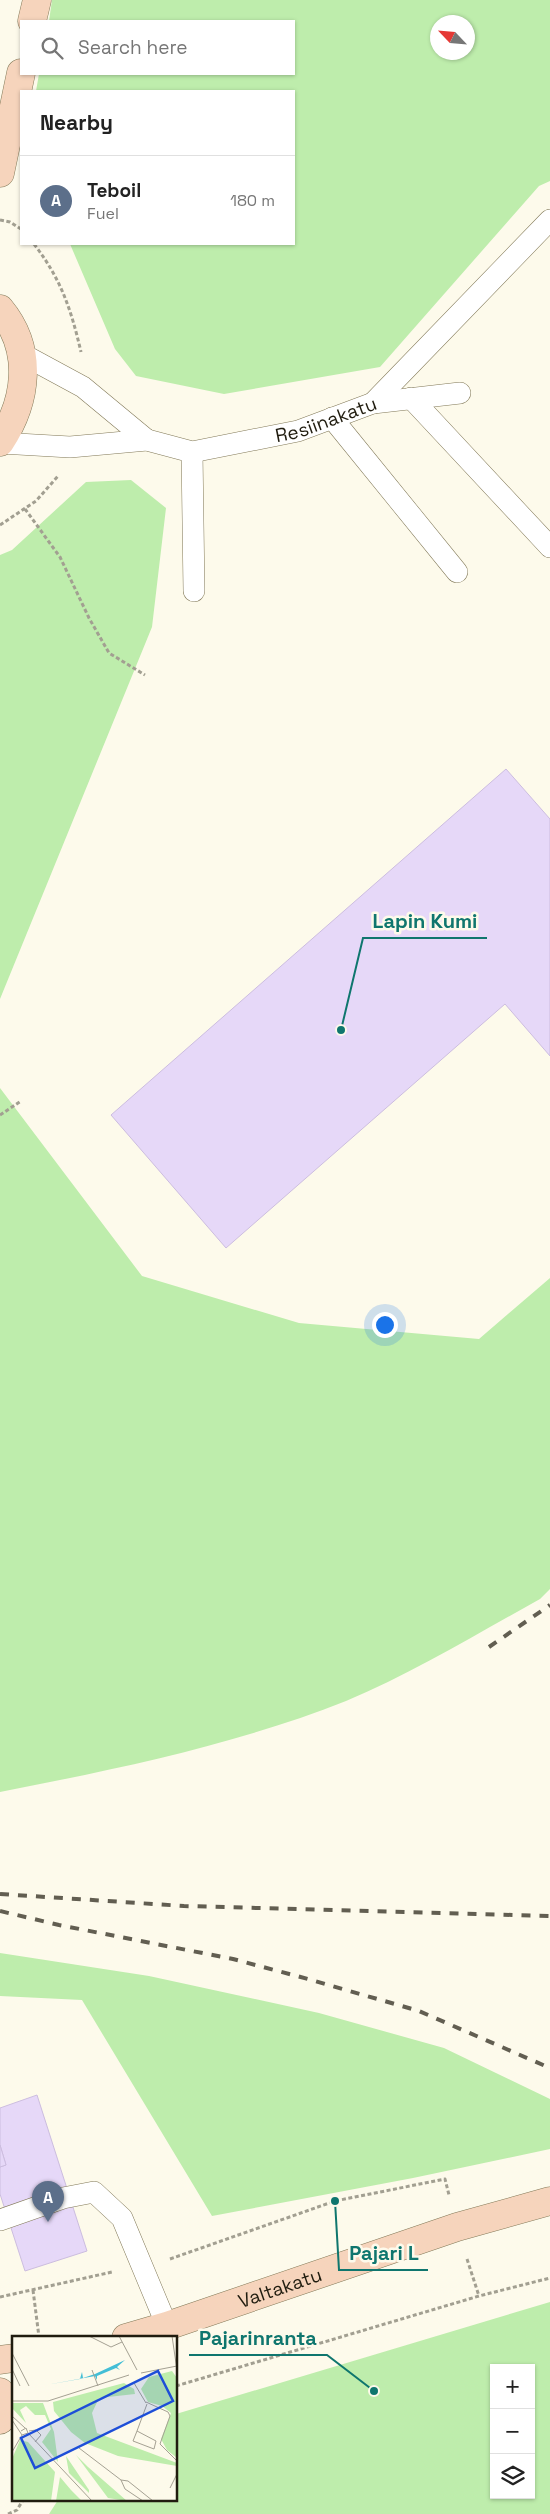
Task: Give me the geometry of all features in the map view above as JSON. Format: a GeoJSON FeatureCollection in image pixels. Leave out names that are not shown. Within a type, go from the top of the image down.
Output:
{"type":"FeatureCollection","features":[{"type":"Feature","properties":{"kind":"main road"},"geometry":{"type":"LineString","coordinates":[[32,20],[36,0]]}},
{"type":"Feature","properties":{"kind":"main road"},"geometry":{"type":"LineString","coordinates":[[0,173],[20,75]]}},
{"type":"Feature","properties":{"kind":"main road"},"geometry":{"type":"LineString","coordinates":[[0,309],[9,319],[22,354],[24,377],[21,401],[12,424],[0,443]]}},
{"type":"Feature","properties":{"kind":"main road","name":"Valtakatu"},"geometry":{"type":"LineString","coordinates":[[133,2336],[457,2227],[550,2201]]}},
{"type":"Feature","properties":{"kind":"main road"},"geometry":{"type":"LineString","coordinates":[[0,2392],[3,2397],[0,2420]]}},
{"type":"Feature","properties":{"kind":"main road"},"geometry":{"type":"LineString","coordinates":[[0,2434],[12,2424]]}},
{"type":"Feature","properties":{"kind":"lane"},"geometry":{"type":"LineString","coordinates":[[374,403],[550,220]]}},
{"type":"Feature","properties":{"kind":"lane","name":"Resiinakatu"},"geometry":{"type":"LineString","coordinates":[[22,354],[83,387],[147,440]]}},
{"type":"Feature","properties":{"kind":"lane","name":"Resiinakatu"},"geometry":{"type":"LineString","coordinates":[[0,443],[70,447],[147,440],[192,452],[298,431],[374,403],[460,393]]}},
{"type":"Feature","properties":{"kind":"lane"},"geometry":{"type":"LineString","coordinates":[[411,398],[550,547]]}},
{"type":"Feature","properties":{"kind":"lane"},"geometry":{"type":"LineString","coordinates":[[332,418],[457,572]]}},
{"type":"Feature","properties":{"kind":"lane"},"geometry":{"type":"LineString","coordinates":[[192,452],[194,591]]}},
{"type":"Feature","properties":{"kind":"lane"},"geometry":{"type":"LineString","coordinates":[[0,2220],[63,2198],[94,2192],[122,2218],[166,2326]]}},
{"type":"Feature","properties":{"kind":"path"},"geometry":{"type":"LineString","coordinates":[[0,220],[10,222],[20,228]]}},
{"type":"Feature","properties":{"kind":"path"},"geometry":{"type":"LineString","coordinates":[[35,245],[50,265],[71,309],[82,356]]}},
{"type":"Feature","properties":{"kind":"path"},"geometry":{"type":"LineString","coordinates":[[0,525],[36,502],[60,474]]}},
{"type":"Feature","properties":{"kind":"path"},"geometry":{"type":"LineString","coordinates":[[25,509],[60,557],[89,618],[109,653],[145,675]]}},
{"type":"Feature","properties":{"kind":"path"},"geometry":{"type":"LineString","coordinates":[[0,1116],[21,1101]]}},
{"type":"Feature","properties":{"kind":"path"},"geometry":{"type":"LineString","coordinates":[[0,2297],[170,2259],[335,2201],[445,2179]]}},
{"type":"Feature","properties":{"kind":"path"},"geometry":{"type":"LineString","coordinates":[[178,2385],[469,2299],[550,2278]]}},
{"type":"Feature","properties":{"kind":"path"},"geometry":{"type":"LineString","coordinates":[[33,2290],[40,2336]]}},
{"type":"Feature","properties":{"kind":"path"},"geometry":{"type":"LineString","coordinates":[[8,2514],[17,2510],[22,2502]]}},
{"type":"Feature","properties":{"kind":"green space"},"geometry":{"type":"Polygon","coordinates":[[[52,0],[550,0],[550,181],[539,186],[380,367],[224,394],[136,376],[115,349],[70,245],[295,245],[295,90],[36,90],[39,75],[295,75],[295,20],[49,20],[52,0]]]}},
{"type":"Feature","properties":{"kind":"green space"},"geometry":{"type":"Polygon","coordinates":[[[131,480],[166,508],[152,627],[0,999],[0,555],[12,550],[86,482],[131,480]]]}},
{"type":"Feature","properties":{"kind":"green space"},"geometry":{"type":"Polygon","coordinates":[[[0,1088],[142,1276],[299,1323],[479,1339],[550,1278],[550,1589],[540,1599],[420,1666],[346,1701],[304,1717],[219,1743],[132,1765],[0,1792],[0,1088]]]}},
{"type":"Feature","properties":{"kind":"green space"},"geometry":{"type":"Polygon","coordinates":[[[0,1953],[149,1976],[319,2013],[444,2048],[550,2099],[550,2149],[413,2178],[212,2216],[82,2000],[0,1996],[0,1953]]]}},
{"type":"Feature","properties":{"kind":"green space"},"geometry":{"type":"Polygon","coordinates":[[[550,2302],[550,2514],[49,2514],[57,2502],[178,2502],[178,2413],[550,2302]]]}},
{"type":"Feature","properties":{"kind":"building"},"geometry":{"type":"Polygon","coordinates":[[[506,769],[550,819],[550,1056],[505,1004],[226,1248],[111,1115],[506,769]]]}},
{"type":"Feature","properties":{"kind":"building"},"geometry":{"type":"Polygon","coordinates":[[[37,2095],[87,2251],[25,2271],[0,2194],[0,2167],[6,2165],[0,2145],[0,2108],[37,2095]]]}},
{"type":"Feature","properties":{"kind":"building"},"geometry":{"type":"Polygon","coordinates":[[[0,2145],[6,2165],[0,2167],[0,2145]]]}},
{"type":"Feature","properties":{"kind":"railway"},"geometry":{"type":"LineString","coordinates":[[489,1647],[550,1605]]}},
{"type":"Feature","properties":{"kind":"railway"},"geometry":{"type":"LineString","coordinates":[[0,1894],[184,1906],[550,1916]]}},
{"type":"Feature","properties":{"kind":"railway"},"geometry":{"type":"LineString","coordinates":[[0,1911],[59,1925],[233,1959],[308,1979],[419,2011],[550,2068]]}},
{"type":"Feature","properties":{"kind":"place","name":"Lapin Kumi"},"geometry":{"type":"Point","coordinates":[341,1030]}},
{"type":"Feature","properties":{"kind":"place","name":"Pajari L"},"geometry":{"type":"Point","coordinates":[335,2201]}},
{"type":"Feature","properties":{"kind":"place","name":"Teboil"},"geometry":{"type":"Point","coordinates":[48,2222]}},
{"type":"Feature","properties":{"kind":"place","name":"Pajarinranta"},"geometry":{"type":"Point","coordinates":[374,2391]}}]}
